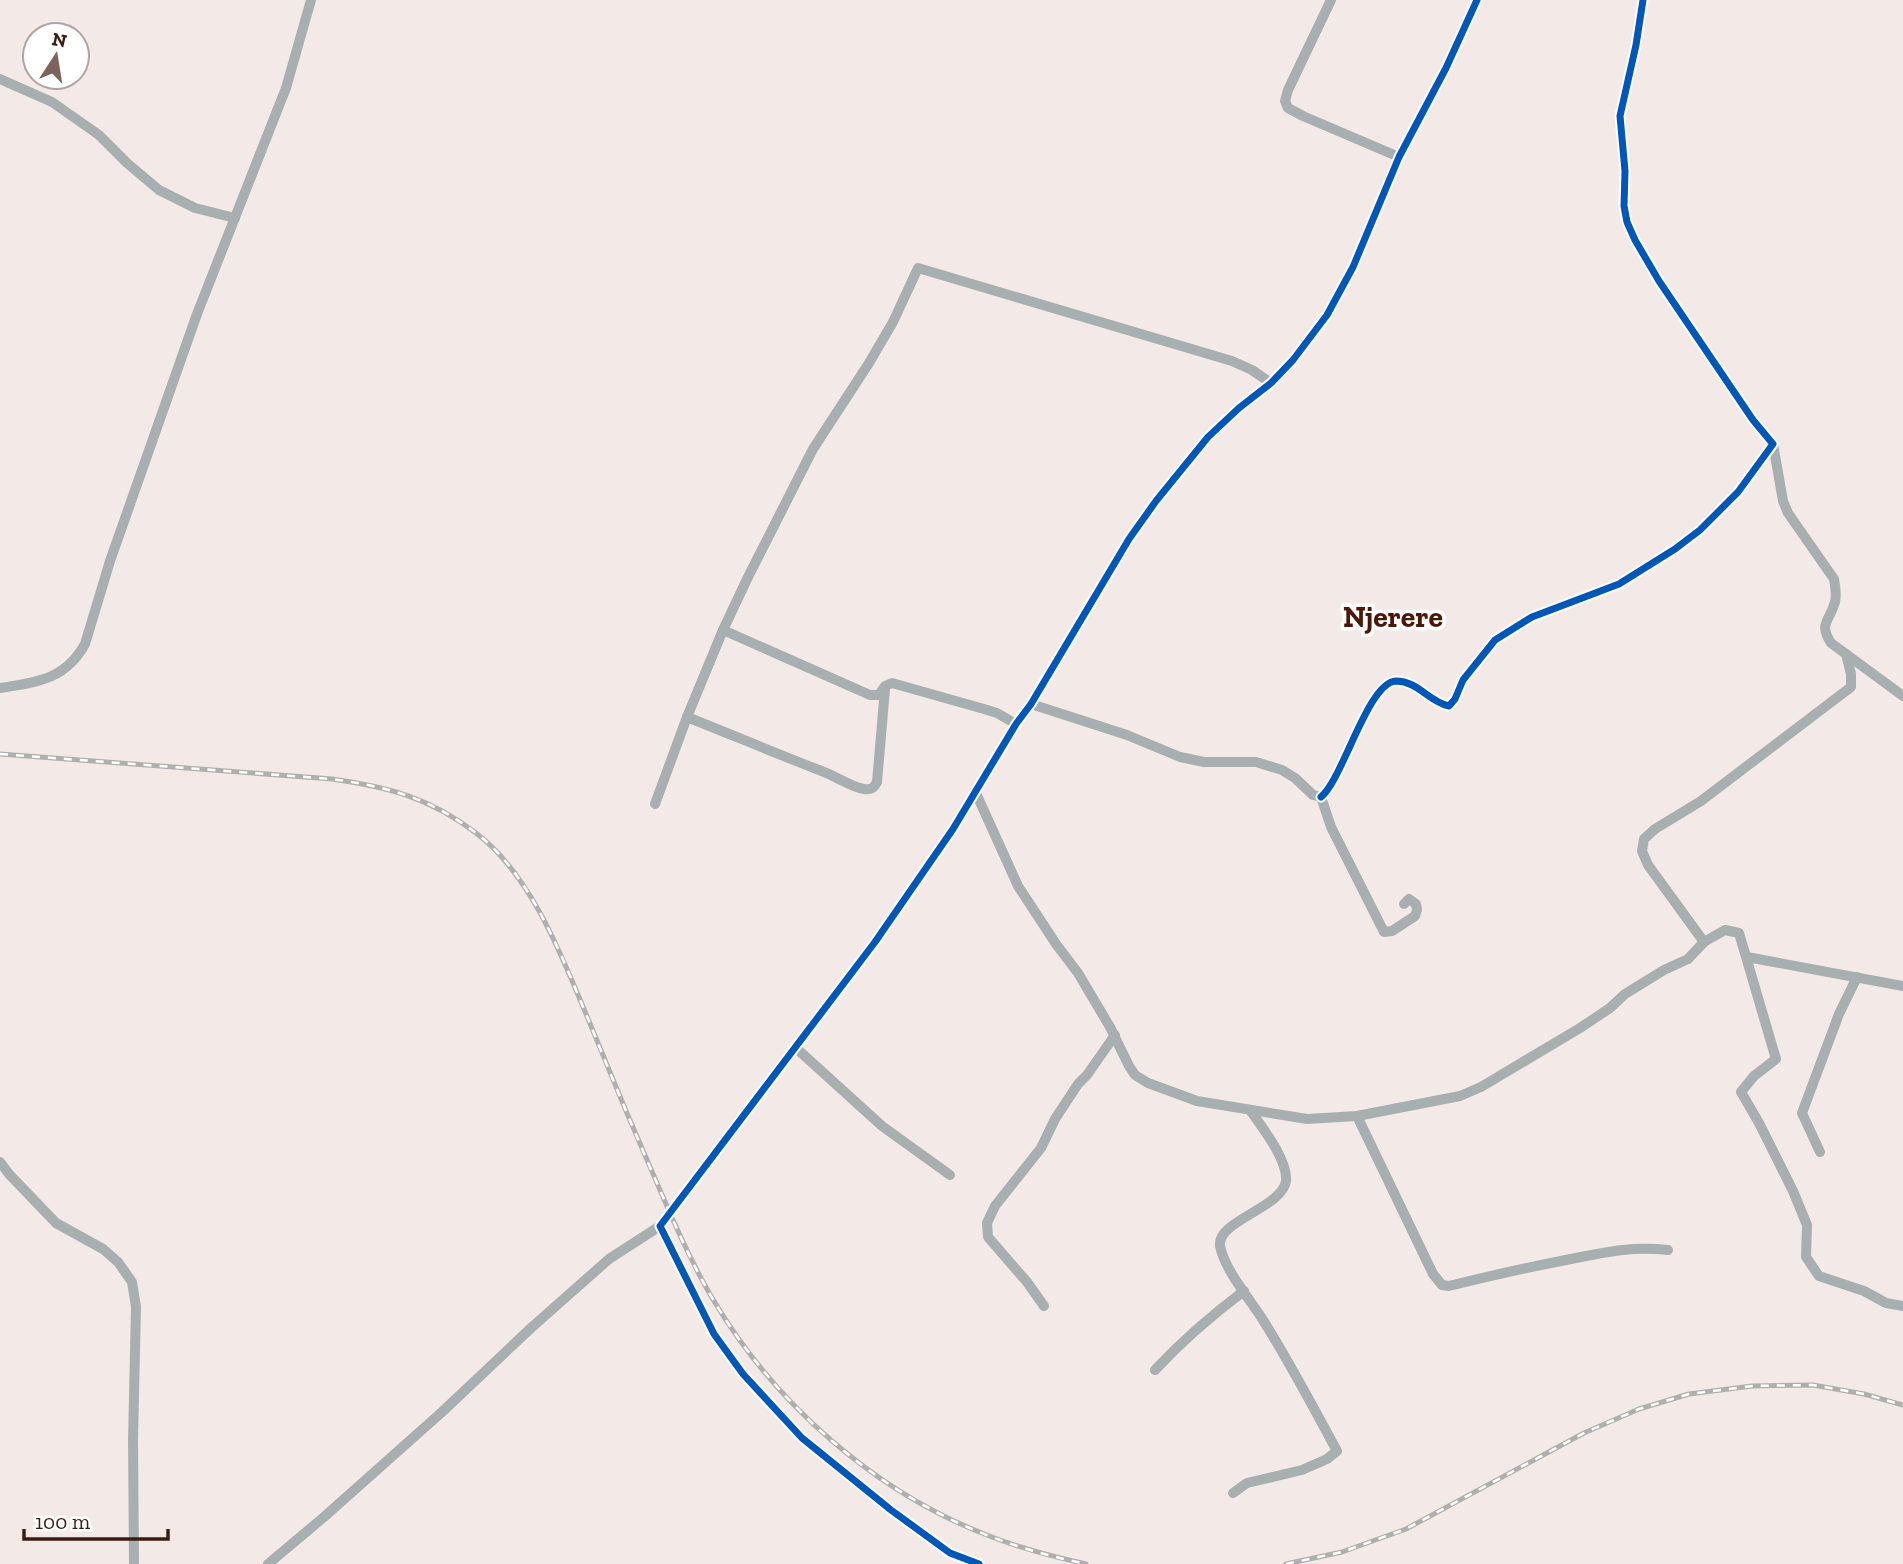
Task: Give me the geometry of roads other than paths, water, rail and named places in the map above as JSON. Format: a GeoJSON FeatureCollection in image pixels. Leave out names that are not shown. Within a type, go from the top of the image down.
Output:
{"type":"FeatureCollection","features":[{"type":"Feature","properties":{"kind":"street"},"geometry":{"type":"LineString","coordinates":[[0,688],[48,679],[60,673],[78,656],[85,644],[119,535],[197,314],[286,88],[311,0]]}},
{"type":"Feature","properties":{"kind":"street"},"geometry":{"type":"LineString","coordinates":[[1331,0],[1288,90],[1285,101],[1288,108],[1399,157]]}},
{"type":"Feature","properties":{"kind":"street"},"geometry":{"type":"LineString","coordinates":[[268,1564],[334,1509],[609,1259],[660,1226],[875,942],[953,829],[1129,539],[1156,501],[1208,437],[1271,383],[1293,360],[1327,315],[1353,267],[1399,157],[1446,68],[1477,0]]}},
{"type":"Feature","properties":{"kind":"street"},"geometry":{"type":"LineString","coordinates":[[1643,0],[1620,116],[1627,222],[1659,281],[1753,420],[1773,444],[1783,501],[1788,513],[1834,579],[1835,601],[1825,623],[1825,633],[1831,643],[1903,696]]}},
{"type":"Feature","properties":{"kind":"street"},"geometry":{"type":"LineString","coordinates":[[0,79],[52,102],[99,135],[159,190],[195,208],[235,218]]}},
{"type":"Feature","properties":{"kind":"street"},"geometry":{"type":"LineString","coordinates":[[654,804],[723,630],[813,449],[869,363],[918,268],[1208,353],[1252,370],[1271,383]]}},
{"type":"Feature","properties":{"kind":"street"},"geometry":{"type":"LineString","coordinates":[[1321,797],[1336,775],[1362,720],[1387,684],[1393,681],[1409,683],[1440,704],[1449,706],[1463,680],[1495,640],[1532,617],[1619,584],[1675,549],[1738,492],[1773,444]]}},
{"type":"Feature","properties":{"kind":"street"},"geometry":{"type":"LineString","coordinates":[[723,630],[870,695],[879,695],[885,686],[892,683],[998,713],[1016,724]]}},
{"type":"Feature","properties":{"kind":"street"},"geometry":{"type":"LineString","coordinates":[[1704,942],[1648,865],[1642,851],[1644,839],[1655,829],[1701,802],[1851,687],[1846,654]]}},
{"type":"Feature","properties":{"kind":"street"},"geometry":{"type":"LineString","coordinates":[[687,717],[856,786],[871,789],[877,782],[885,686]]}},
{"type":"Feature","properties":{"kind":"street"},"geometry":{"type":"LineString","coordinates":[[1031,704],[1127,735],[1180,757],[1204,762],[1255,762],[1282,770],[1313,795],[1321,797]]}},
{"type":"Feature","properties":{"kind":"street"},"geometry":{"type":"LineString","coordinates":[[975,791],[1018,886],[1078,973],[1135,1075],[1147,1083],[1197,1101],[1307,1119],[1357,1116],[1460,1096],[1481,1087],[1580,1028],[1610,1008],[1625,994],[1688,959],[1704,942],[1725,930],[1740,933],[1776,1059],[1754,1076],[1741,1092],[1793,1191],[1807,1225],[1806,1257],[1819,1276],[1864,1291],[1886,1303],[1903,1306]]}},
{"type":"Feature","properties":{"kind":"street"},"geometry":{"type":"LineString","coordinates":[[1321,797],[1331,827],[1384,932],[1392,931],[1415,916],[1416,904],[1409,900],[1404,904]]}},
{"type":"Feature","properties":{"kind":"street"},"geometry":{"type":"LineString","coordinates":[[1747,957],[1903,986]]}},
{"type":"Feature","properties":{"kind":"street"},"geometry":{"type":"LineString","coordinates":[[1820,1152],[1802,1113],[1839,1014],[1857,977]]}},
{"type":"Feature","properties":{"kind":"street"},"geometry":{"type":"LineString","coordinates":[[1044,1306],[988,1237],[987,1223],[995,1206],[1041,1148],[1055,1119],[1078,1084],[1115,1035]]}},
{"type":"Feature","properties":{"kind":"street"},"geometry":{"type":"LineString","coordinates":[[796,1048],[882,1126],[950,1175]]}},
{"type":"Feature","properties":{"kind":"street"},"geometry":{"type":"LineString","coordinates":[[1233,1493],[1247,1483],[1302,1470],[1328,1459],[1337,1451],[1303,1388],[1228,1267],[1220,1245],[1222,1237],[1235,1224],[1265,1206],[1286,1183],[1285,1170],[1269,1135],[1251,1110]]}},
{"type":"Feature","properties":{"kind":"street"},"geometry":{"type":"LineString","coordinates":[[1357,1116],[1433,1274],[1442,1285],[1449,1286],[1617,1250],[1643,1247],[1668,1250]]}},
{"type":"Feature","properties":{"kind":"street"},"geometry":{"type":"LineString","coordinates":[[0,1162],[56,1223],[103,1249],[118,1262],[132,1282],[136,1307],[132,1440],[134,1564]]}},
{"type":"Feature","properties":{"kind":"street"},"geometry":{"type":"LineString","coordinates":[[660,1226],[714,1334],[743,1374],[803,1438],[891,1510],[950,1553],[979,1564]]}},
{"type":"Feature","properties":{"kind":"street"},"geometry":{"type":"LineString","coordinates":[[1155,1370],[1213,1314],[1244,1291]]}},
{"type":"Feature","properties":{"kind":"railway"},"geometry":{"type":"LineString","coordinates":[[0,754],[353,782],[390,790],[425,803],[476,833],[514,872],[545,922],[693,1263],[714,1301],[767,1376],[833,1442],[909,1497],[992,1537],[1086,1564]]}},
{"type":"Feature","properties":{"kind":"railway"},"geometry":{"type":"LineString","coordinates":[[1286,1564],[1342,1552],[1406,1529],[1584,1433],[1639,1409],[1689,1394],[1752,1386],[1813,1385],[1864,1394],[1903,1405]]}},
{"type":"Feature","properties":{"kind":"district","name":"Njerere"},"geometry":{"type":"Point","coordinates":[1393,617]}}]}
